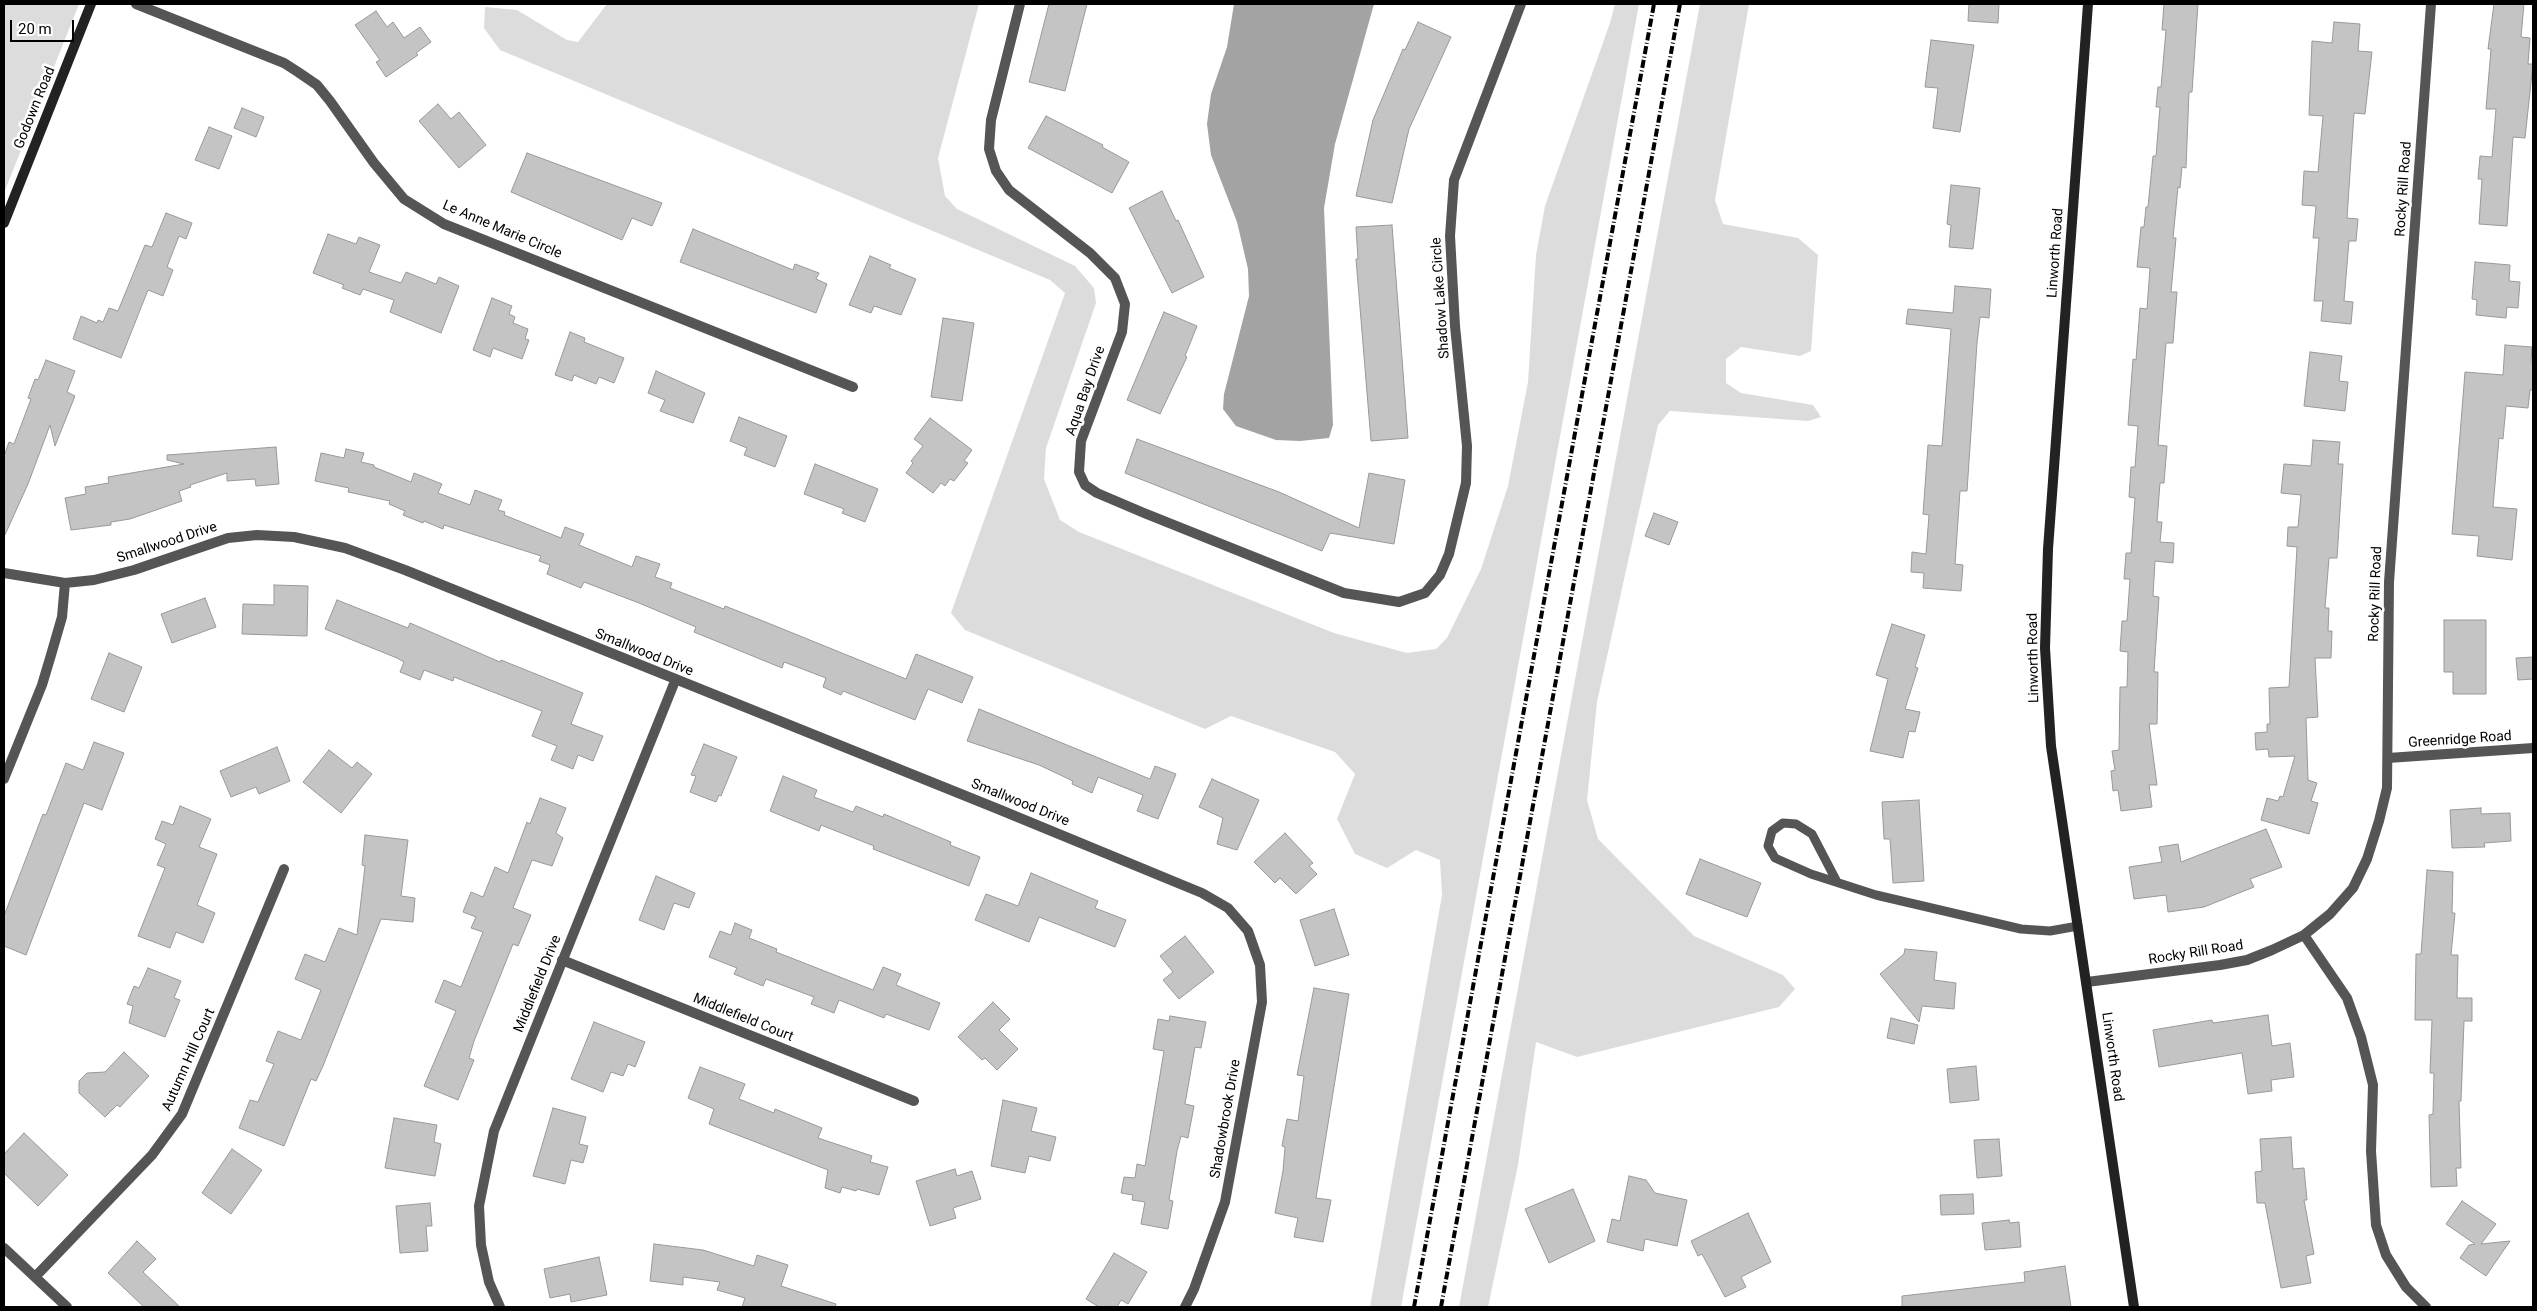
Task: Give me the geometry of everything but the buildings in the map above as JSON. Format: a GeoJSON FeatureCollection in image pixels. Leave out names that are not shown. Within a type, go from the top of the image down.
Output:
{"type":"FeatureCollection","features":[{"type":"Feature","properties":{"kind":"main road","name":"Godown Road"},"geometry":{"type":"LineString","coordinates":[[4,223],[91,4]]}},
{"type":"Feature","properties":{"kind":"main road","name":"Linworth Road"},"geometry":{"type":"LineString","coordinates":[[2088,4],[2048,548],[2045,648],[2051,746],[2134,1307]]}},
{"type":"Feature","properties":{"kind":"street","name":"Le Anne Marie Circle"},"geometry":{"type":"LineString","coordinates":[[136,4],[284,63],[317,85],[374,163],[404,199],[444,224],[853,387]]}},
{"type":"Feature","properties":{"kind":"street","name":"Aqua Bay Drive"},"geometry":{"type":"LineString","coordinates":[[1020,4],[991,120],[989,148],[996,171],[1009,190],[1090,253],[1115,278],[1126,304],[1122,332],[1081,441],[1079,472],[1085,485],[1097,493],[1144,513],[1344,593],[1399,602],[1425,593]]}},
{"type":"Feature","properties":{"kind":"street","name":"Shadow Lake Circle"},"geometry":{"type":"LineString","coordinates":[[1425,593],[1440,575],[1449,554],[1466,483],[1467,446],[1455,326],[1450,236],[1454,180],[1521,4]]}},
{"type":"Feature","properties":{"kind":"street","name":"Rocky Rill Road"},"geometry":{"type":"LineString","coordinates":[[2087,982],[2247,960],[2304,936],[2330,914],[2353,888],[2367,859],[2380,821],[2387,788],[2389,582],[2431,4]]}},
{"type":"Feature","properties":{"kind":"street","name":"Smallwood Drive"},"geometry":{"type":"LineString","coordinates":[[4,573],[65,583],[94,580],[134,570],[228,538],[257,535],[294,537],[345,548],[405,570],[675,681],[1202,892],[1228,908],[1248,931]]}},
{"type":"Feature","properties":{"kind":"street"},"geometry":{"type":"LineString","coordinates":[[4,779],[42,685],[62,617],[65,583]]}},
{"type":"Feature","properties":{"kind":"street","name":"Middlefield Drive"},"geometry":{"type":"LineString","coordinates":[[500,1307],[489,1282],[481,1245],[479,1206],[494,1131],[675,681]]}},
{"type":"Feature","properties":{"kind":"street","name":"Greenridge Road"},"geometry":{"type":"LineString","coordinates":[[2388,758],[2533,748]]}},
{"type":"Feature","properties":{"kind":"street","name":"Autumn Hill Court"},"geometry":{"type":"LineString","coordinates":[[35,1277],[152,1155],[182,1114],[284,869]]}},
{"type":"Feature","properties":{"kind":"street","name":"Shadowbrook Drive"},"geometry":{"type":"LineString","coordinates":[[1185,1307],[1194,1289],[1225,1202],[1262,1002],[1260,965],[1248,931]]}},
{"type":"Feature","properties":{"kind":"street"},"geometry":{"type":"LineString","coordinates":[[2304,936],[2347,998],[2361,1037],[2373,1085],[2371,1151],[2376,1225],[2386,1255],[2401,1279],[2426,1307]]}},
{"type":"Feature","properties":{"kind":"street","name":"Middlefield Court"},"geometry":{"type":"LineString","coordinates":[[562,960],[914,1101]]}},
{"type":"Feature","properties":{"kind":"street"},"geometry":{"type":"LineString","coordinates":[[4,1248],[67,1307]]}},
{"type":"Feature","properties":{"kind":"lane"},"geometry":{"type":"LineString","coordinates":[[1837,882],[1812,834],[1796,824],[1783,823],[1772,832],[1768,846],[1775,858],[1811,874],[1876,895],[2021,929],[2050,931],[2078,926]]}},
{"type":"Feature","properties":{"kind":"shaded area"},"geometry":{"type":"Polygon","coordinates":[[[4,4],[79,4],[4,193],[4,4]]]}},
{"type":"Feature","properties":{"kind":"shaded area"},"geometry":{"type":"Polygon","coordinates":[[[607,4],[979,4],[938,158],[945,196],[957,209],[1075,266],[1094,288],[1096,303],[1046,448],[1044,479],[1060,520],[1079,532],[1334,633],[1407,653],[1436,649],[1447,638],[1481,569],[1508,486],[1528,382],[1536,255],[1545,206],[1615,4],[1639,4],[1401,1307],[1370,1307],[1442,895],[1440,860],[1416,850],[1387,868],[1355,854],[1337,819],[1355,774],[1335,752],[1231,716],[1205,729],[965,630],[951,613],[1065,293],[1050,280],[500,50],[484,28],[485,7],[517,10],[567,40],[578,42],[607,4]]]}},
{"type":"Feature","properties":{"kind":"shaded area"},"geometry":{"type":"Polygon","coordinates":[[[1234,4],[1374,4],[1335,144],[1324,208],[1333,425],[1329,438],[1300,441],[1276,440],[1236,426],[1223,409],[1224,394],[1249,296],[1248,269],[1237,222],[1211,155],[1207,124],[1211,94],[1227,47],[1234,4]]]}},
{"type":"Feature","properties":{"kind":"shaded area"},"geometry":{"type":"Polygon","coordinates":[[[1700,4],[1749,4],[1715,200],[1723,224],[1798,238],[1818,255],[1811,351],[1800,356],[1741,347],[1726,359],[1726,383],[1741,393],[1813,405],[1821,417],[1808,421],[1670,411],[1658,425],[1597,702],[1587,800],[1598,839],[1694,936],[1783,975],[1795,989],[1779,1007],[1577,1057],[1536,1042],[1518,1165],[1488,1307],[1459,1307],[1700,4]]]}},
{"type":"Feature","properties":{"kind":"railway"},"geometry":{"type":"LineString","coordinates":[[1414,1307],[1654,4]]}},
{"type":"Feature","properties":{"kind":"railway"},"geometry":{"type":"LineString","coordinates":[[1441,1307],[1680,4]]}}]}
